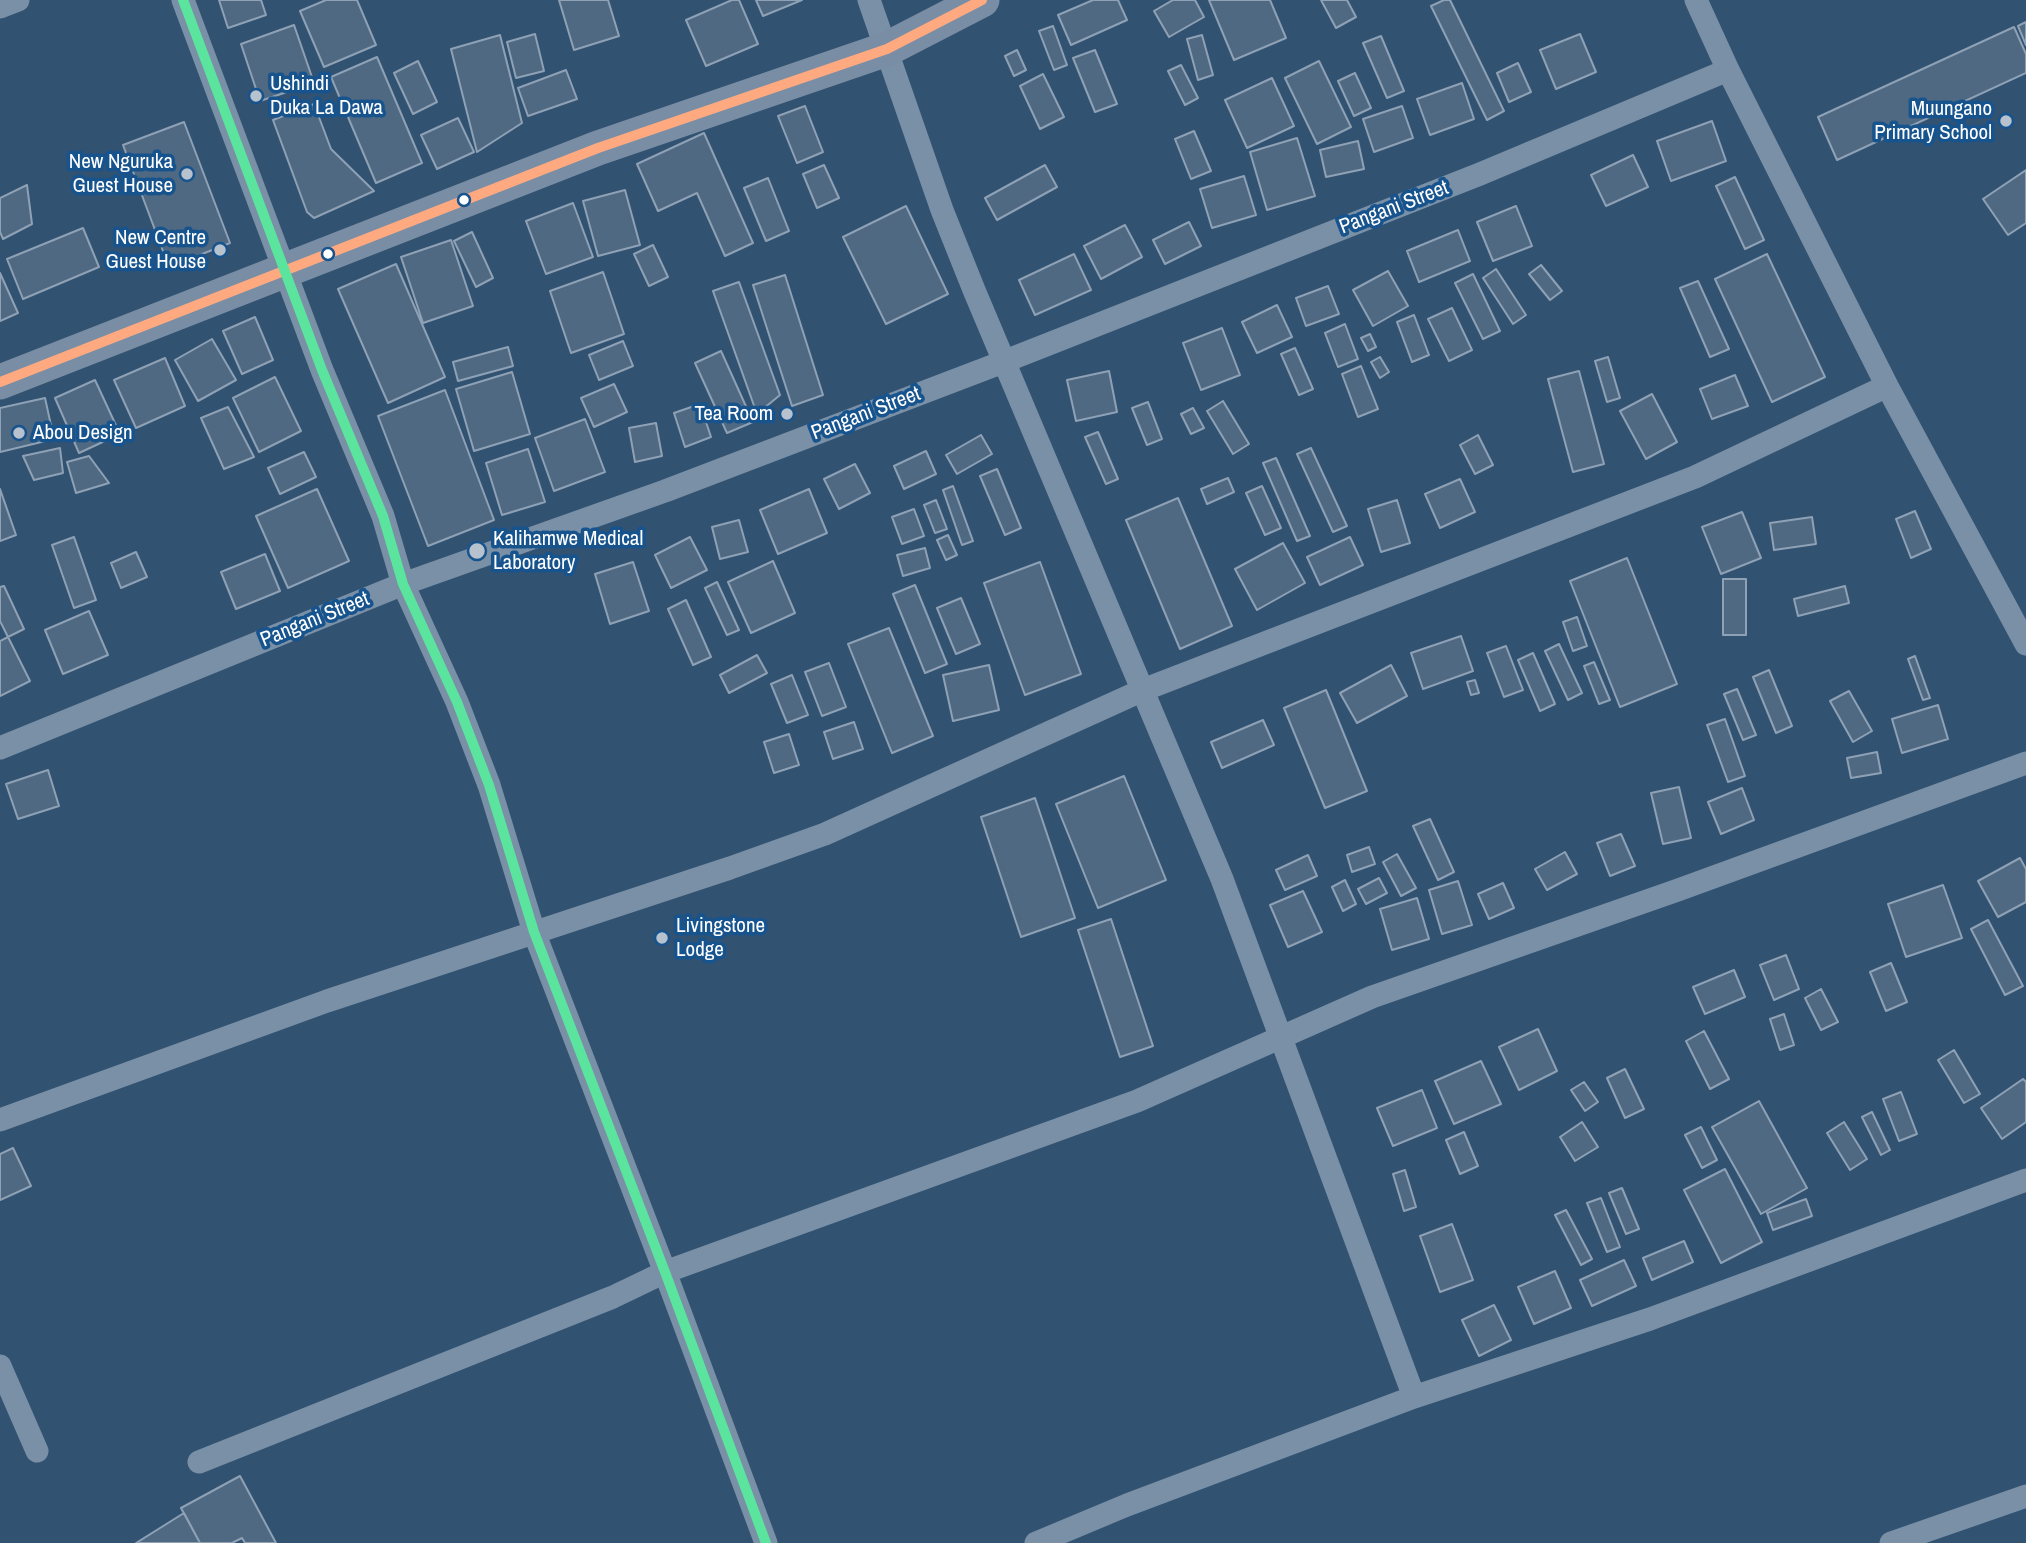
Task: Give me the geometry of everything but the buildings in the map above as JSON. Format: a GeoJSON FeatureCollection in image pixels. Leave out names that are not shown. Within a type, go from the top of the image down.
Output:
{"type":"FeatureCollection","features":[{"type":"Feature","properties":{"kind":"main road"},"geometry":{"type":"LineString","coordinates":[[0,382],[598,148],[887,49],[982,0]]}},
{"type":"Feature","properties":{"kind":"street"},"geometry":{"type":"LineString","coordinates":[[0,7],[18,0]]}},
{"type":"Feature","properties":{"kind":"street"},"geometry":{"type":"LineString","coordinates":[[183,0],[322,370],[383,516],[403,584],[457,702],[489,785],[534,932],[766,1543]]}},
{"type":"Feature","properties":{"kind":"street"},"geometry":{"type":"LineString","coordinates":[[869,0],[942,210],[1003,362],[1222,879],[1414,1397]]}},
{"type":"Feature","properties":{"kind":"street"},"geometry":{"type":"LineString","coordinates":[[1696,0],[1728,71],[1887,386],[2026,644]]}},
{"type":"Feature","properties":{"kind":"street","name":"Pangani Street"},"geometry":{"type":"LineString","coordinates":[[0,748],[403,584],[665,491],[1003,362],[1480,174],[1728,71]]}},
{"type":"Feature","properties":{"kind":"street"},"geometry":{"type":"LineString","coordinates":[[0,1120],[327,1001],[730,869],[825,834],[1143,690],[1695,477],[1887,386]]}},
{"type":"Feature","properties":{"kind":"street"},"geometry":{"type":"LineString","coordinates":[[199,1462],[613,1297],[665,1272],[1137,1101],[1372,997],[1678,890],[2026,763]]}},
{"type":"Feature","properties":{"kind":"street"},"geometry":{"type":"LineString","coordinates":[[1036,1543],[1127,1505],[1414,1397],[1650,1319],[2026,1180]]}},
{"type":"Feature","properties":{"kind":"street"},"geometry":{"type":"LineString","coordinates":[[0,1366],[37,1451]]}},
{"type":"Feature","properties":{"kind":"street"},"geometry":{"type":"LineString","coordinates":[[1891,1543],[2026,1496]]}},
{"type":"Feature","properties":{"kind":"transit line"},"geometry":{"type":"LineString","coordinates":[[183,0],[322,370],[383,516],[403,584],[457,702],[489,785],[534,932],[766,1543]]}},
{"type":"Feature","properties":{"kind":"transit line"},"geometry":{"type":"LineString","coordinates":[[0,382],[598,148],[887,49],[982,0]]}},
{"type":"Feature","properties":{"kind":"place","name":"Ushindi Duka La Dawa"},"geometry":{"type":"Point","coordinates":[256,96]}},
{"type":"Feature","properties":{"kind":"place","name":"Muungano Primary School"},"geometry":{"type":"Point","coordinates":[2006,121]}},
{"type":"Feature","properties":{"kind":"place","name":"New Nguruka Guest House"},"geometry":{"type":"Point","coordinates":[187,174]}},
{"type":"Feature","properties":{"kind":"place","name":"New Centre Guest House"},"geometry":{"type":"Point","coordinates":[220,250]}},
{"type":"Feature","properties":{"kind":"place","name":"Tea Room"},"geometry":{"type":"Point","coordinates":[787,414]}},
{"type":"Feature","properties":{"kind":"place","name":"Abou Design"},"geometry":{"type":"Point","coordinates":[19,433]}},
{"type":"Feature","properties":{"kind":"place","name":"Kalihamwe Medical Laboratory"},"geometry":{"type":"Point","coordinates":[477,551]}},
{"type":"Feature","properties":{"kind":"place","name":"Livingstone Lodge"},"geometry":{"type":"Point","coordinates":[662,938]}}]}
